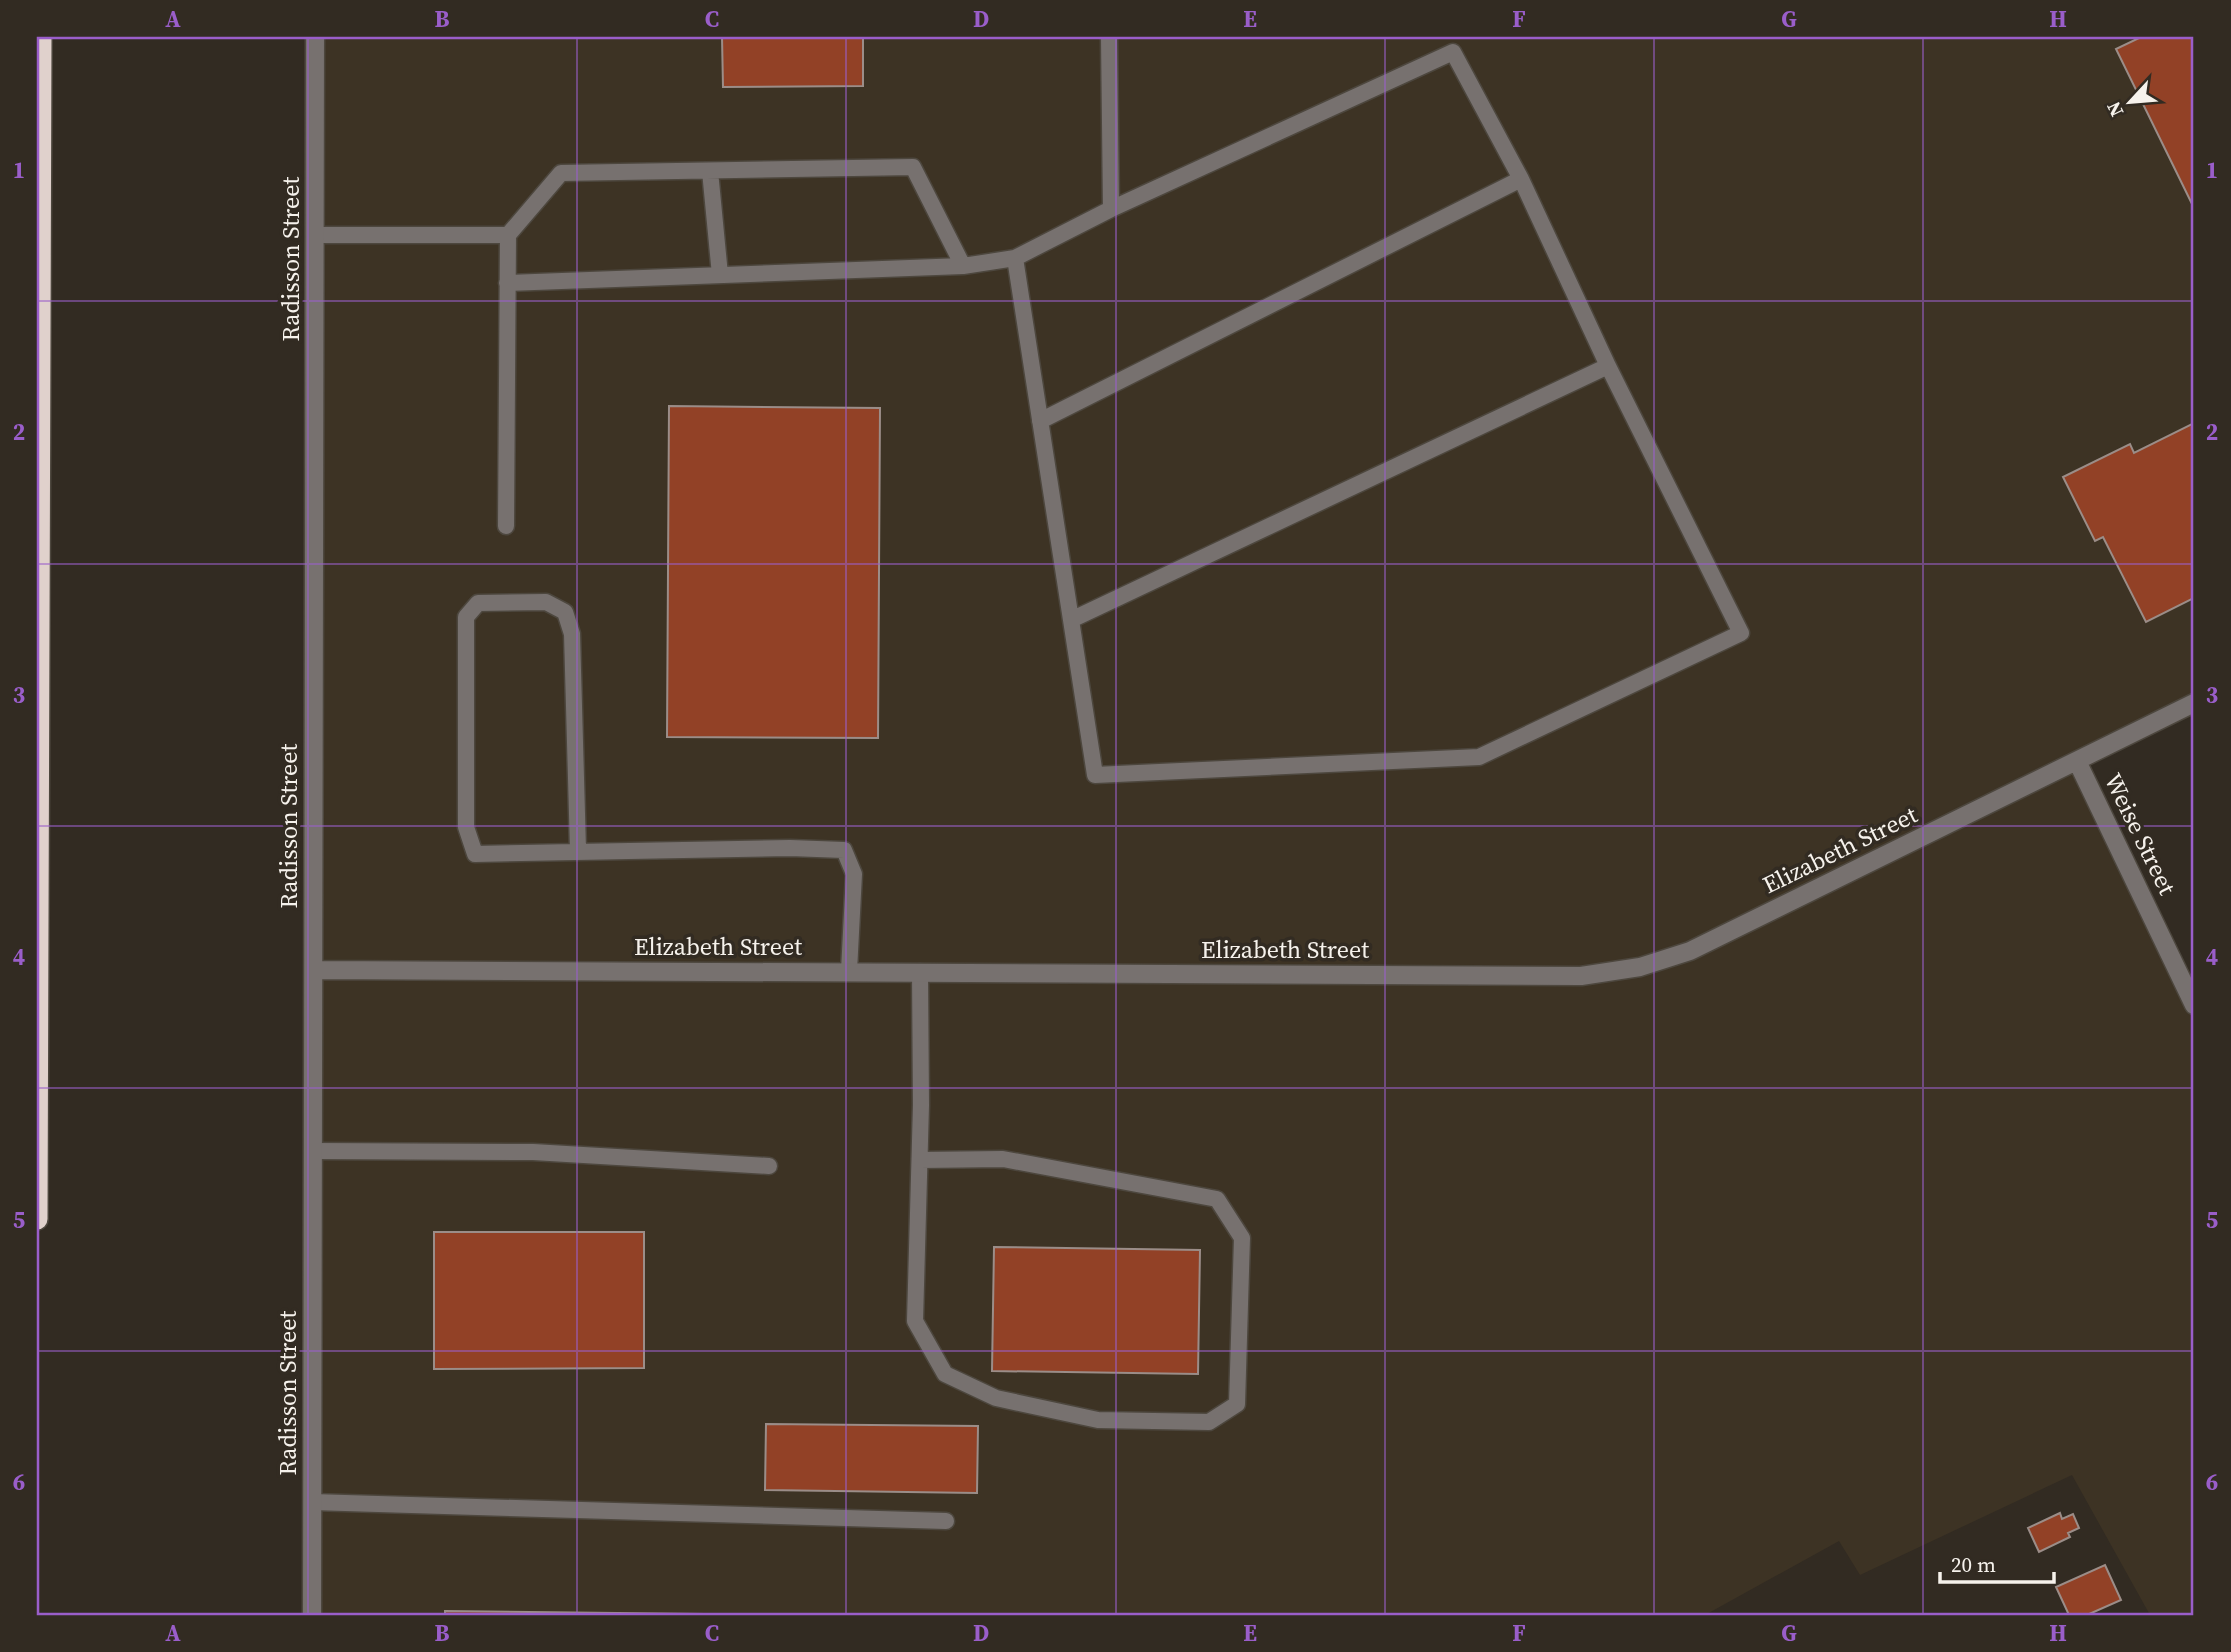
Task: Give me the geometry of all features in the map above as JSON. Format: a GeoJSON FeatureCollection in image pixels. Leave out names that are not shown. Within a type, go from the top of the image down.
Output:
{"type":"FeatureCollection","features":[{"type":"Feature","properties":{"kind":"highway"},"geometry":{"type":"LineString","coordinates":[[37,1219],[41,37]]}},
{"type":"Feature","properties":{"kind":"street","name":"Radisson Street"},"geometry":{"type":"LineString","coordinates":[[312,1615],[315,37]]}},
{"type":"Feature","properties":{"kind":"street","name":"Elizabeth Street"},"geometry":{"type":"LineString","coordinates":[[314,970],[1581,976],[1640,967],[1690,951],[2194,703]]}},
{"type":"Feature","properties":{"kind":"street","name":"Weise Street"},"geometry":{"type":"LineString","coordinates":[[2077,761],[2194,1005]]}},
{"type":"Feature","properties":{"kind":"lane"},"geometry":{"type":"LineString","coordinates":[[1110,37],[1111,209]]}},
{"type":"Feature","properties":{"kind":"lane"},"geometry":{"type":"LineString","coordinates":[[507,283],[963,266],[1014,258],[1452,45],[1521,179],[1608,366],[1741,633],[1479,757],[1095,775],[1073,619],[1014,258]]}},
{"type":"Feature","properties":{"kind":"lane"},"geometry":{"type":"LineString","coordinates":[[506,526],[509,235],[561,173],[913,167],[963,266]]}},
{"type":"Feature","properties":{"kind":"lane"},"geometry":{"type":"LineString","coordinates":[[710,171],[720,275]]}},
{"type":"Feature","properties":{"kind":"lane"},"geometry":{"type":"LineString","coordinates":[[1040,421],[1521,179]]}},
{"type":"Feature","properties":{"kind":"lane"},"geometry":{"type":"LineString","coordinates":[[315,236],[509,235]]}},
{"type":"Feature","properties":{"kind":"lane"},"geometry":{"type":"LineString","coordinates":[[1073,619],[1608,366]]}},
{"type":"Feature","properties":{"kind":"lane"},"geometry":{"type":"LineString","coordinates":[[578,850],[572,634],[565,612],[546,602],[478,603],[466,617],[466,827],[475,854],[578,850],[844,850],[854,874],[849,971]]}},
{"type":"Feature","properties":{"kind":"lane"},"geometry":{"type":"LineString","coordinates":[[920,972],[920,1160],[915,1321],[945,1374],[996,1398],[1098,1420],[1209,1422],[1237,1404],[1242,1238],[1217,1199],[1003,1159],[920,1160]]}},
{"type":"Feature","properties":{"kind":"lane"},"geometry":{"type":"LineString","coordinates":[[313,1151],[533,1152],[769,1166]]}},
{"type":"Feature","properties":{"kind":"lane"},"geometry":{"type":"LineString","coordinates":[[312,1502],[946,1521]]}},
{"type":"Feature","properties":{"kind":"shaded area"},"geometry":{"type":"Polygon","coordinates":[[[315,37],[2194,37],[2194,703],[2077,761],[2194,1005],[2194,1615],[2150,1615],[2072,1475],[1860,1575],[1839,1541],[1705,1615],[312,1615],[315,37]]]}},
{"type":"Feature","properties":{"kind":"building"},"geometry":{"type":"Polygon","coordinates":[[[722,37],[863,37],[863,86],[723,87],[722,37]]]}},
{"type":"Feature","properties":{"kind":"building"},"geometry":{"type":"Polygon","coordinates":[[[2141,37],[2194,37],[2194,208],[2116,49],[2141,37]]]}},
{"type":"Feature","properties":{"kind":"building"},"geometry":{"type":"Polygon","coordinates":[[[669,406],[880,408],[878,738],[667,737],[669,406]]]}},
{"type":"Feature","properties":{"kind":"building"},"geometry":{"type":"Polygon","coordinates":[[[2194,423],[2194,598],[2146,622],[2103,537],[2095,541],[2063,477],[2130,444],[2134,453],[2194,423]]]}},
{"type":"Feature","properties":{"kind":"building"},"geometry":{"type":"Polygon","coordinates":[[[434,1232],[644,1232],[644,1368],[434,1369],[434,1232]]]}},
{"type":"Feature","properties":{"kind":"building"},"geometry":{"type":"Polygon","coordinates":[[[994,1247],[1200,1250],[1198,1374],[992,1371],[994,1247]]]}},
{"type":"Feature","properties":{"kind":"building"},"geometry":{"type":"Polygon","coordinates":[[[766,1424],[978,1426],[977,1493],[765,1490],[766,1424]]]}},
{"type":"Feature","properties":{"kind":"building"},"geometry":{"type":"Polygon","coordinates":[[[2060,1513],[2062,1519],[2073,1514],[2079,1528],[2068,1533],[2070,1537],[2039,1552],[2028,1528],[2060,1513]]]}},
{"type":"Feature","properties":{"kind":"building"},"geometry":{"type":"Polygon","coordinates":[[[2105,1565],[2121,1600],[2087,1615],[2069,1615],[2056,1587],[2105,1565]]]}},
{"type":"Feature","properties":{"kind":"building"},"geometry":{"type":"Polygon","coordinates":[[[445,1611],[705,1614],[445,1615],[445,1611]]]}}]}
